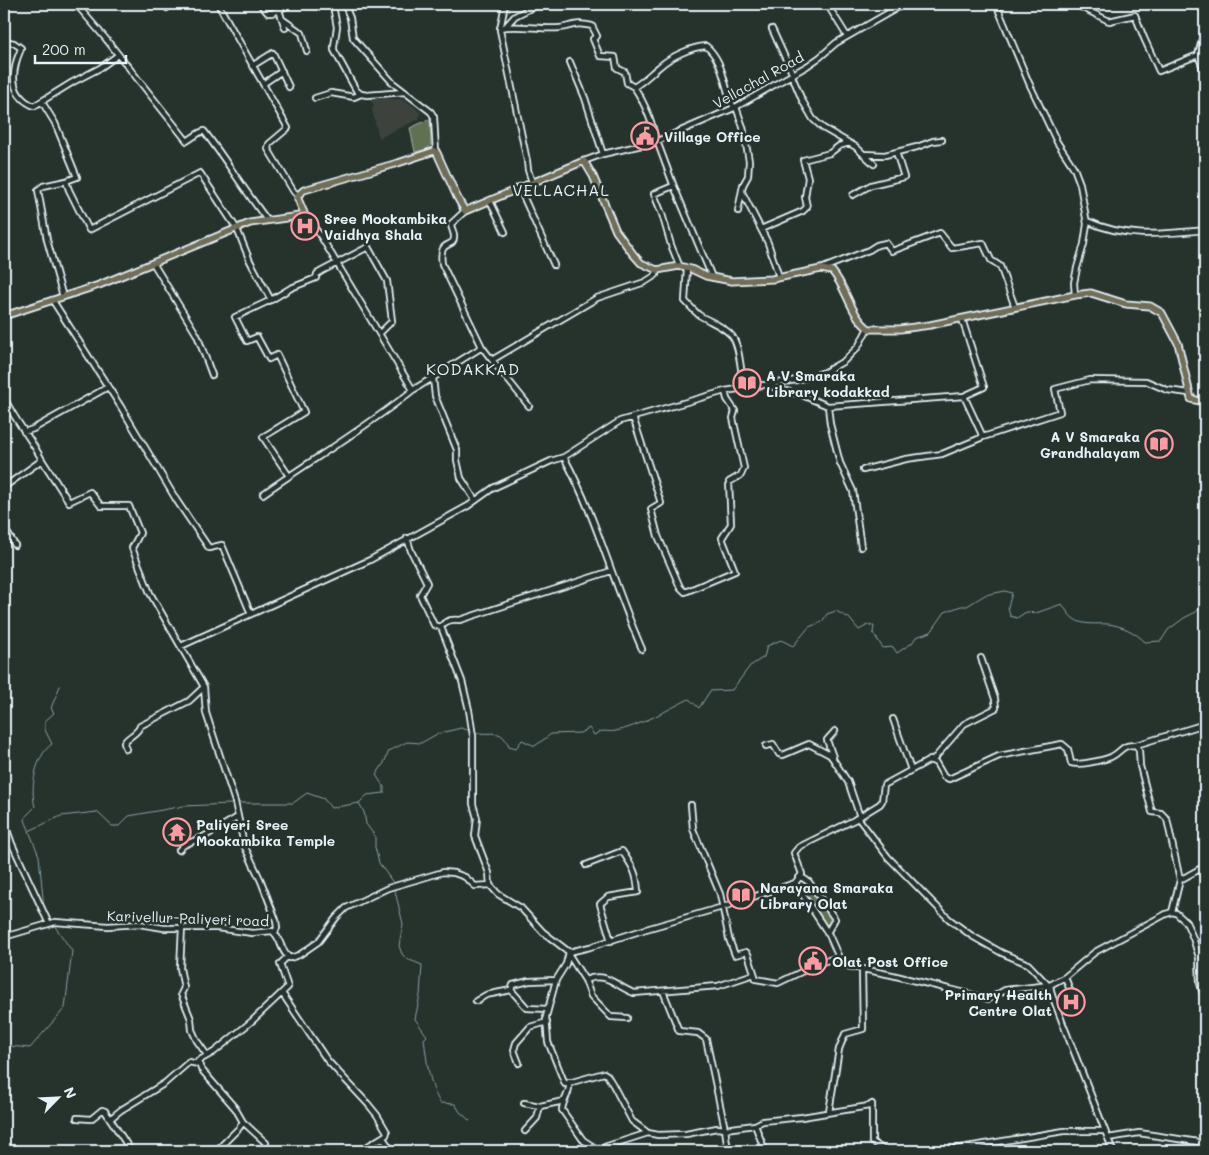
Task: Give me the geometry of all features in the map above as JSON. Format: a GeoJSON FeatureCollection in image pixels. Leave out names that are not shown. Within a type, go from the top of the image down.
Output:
{"type":"FeatureCollection","features":[{"type":"Feature","properties":{"kind":"main road"},"geometry":{"type":"LineString","coordinates":[[4,316],[99,285],[237,230],[250,223],[304,214],[298,195],[304,190],[398,163],[427,152],[434,151],[437,153],[465,211],[584,161],[595,181],[616,231],[642,263],[657,270],[684,268],[732,282],[748,282],[822,269],[832,270],[839,279],[858,317],[868,328],[900,329],[962,319],[1075,295],[1091,294],[1126,304],[1150,306],[1162,313],[1178,343],[1191,399],[1205,402]]}},
{"type":"Feature","properties":{"kind":"street"},"geometry":{"type":"LineString","coordinates":[[76,4],[187,141],[204,131],[267,220]]}},
{"type":"Feature","properties":{"kind":"street"},"geometry":{"type":"LineString","coordinates":[[218,4],[288,128],[269,144],[268,149],[294,192],[298,195]]}},
{"type":"Feature","properties":{"kind":"street"},"geometry":{"type":"LineString","coordinates":[[260,4],[268,13],[291,4]]}},
{"type":"Feature","properties":{"kind":"street"},"geometry":{"type":"LineString","coordinates":[[342,4],[350,18],[353,38],[393,83],[431,112],[434,117],[434,147],[437,153]]}},
{"type":"Feature","properties":{"kind":"street"},"geometry":{"type":"LineString","coordinates":[[505,4],[500,28],[532,182]]}},
{"type":"Feature","properties":{"kind":"street"},"geometry":{"type":"LineString","coordinates":[[500,28],[506,26],[515,16],[539,4]]}},
{"type":"Feature","properties":{"kind":"street"},"geometry":{"type":"LineString","coordinates":[[827,4],[847,36]]}},
{"type":"Feature","properties":{"kind":"street","name":"Vellachal Road"},"geometry":{"type":"LineString","coordinates":[[584,161],[603,154],[656,141],[735,108],[820,57],[847,36],[904,4]]}},
{"type":"Feature","properties":{"kind":"street"},"geometry":{"type":"LineString","coordinates":[[996,4],[1029,83],[1056,139],[1076,174],[1085,206],[1087,221],[1084,244],[1074,283],[1075,295]]}},
{"type":"Feature","properties":{"kind":"street"},"geometry":{"type":"LineString","coordinates":[[1080,4],[1081,7],[1109,21],[1135,15],[1160,71],[1198,55]]}},
{"type":"Feature","properties":{"kind":"street"},"geometry":{"type":"LineString","coordinates":[[1204,4],[1204,32],[1198,55],[1205,73]]}},
{"type":"Feature","properties":{"kind":"street"},"geometry":{"type":"LineString","coordinates":[[279,10],[285,28]]}},
{"type":"Feature","properties":{"kind":"street"},"geometry":{"type":"LineString","coordinates":[[334,12],[337,27],[334,50],[353,86],[361,94]]}},
{"type":"Feature","properties":{"kind":"street"},"geometry":{"type":"LineString","coordinates":[[282,19],[302,33],[306,51]]}},
{"type":"Feature","properties":{"kind":"street"},"geometry":{"type":"LineString","coordinates":[[506,26],[514,28],[560,28],[578,23],[592,26],[597,36],[593,39],[600,56],[615,57],[617,68],[625,72],[627,83],[634,87],[651,123],[656,141],[712,277]]}},
{"type":"Feature","properties":{"kind":"street"},"geometry":{"type":"LineString","coordinates":[[772,28],[802,100],[813,119],[823,128],[849,143],[874,164]]}},
{"type":"Feature","properties":{"kind":"street"},"geometry":{"type":"LineString","coordinates":[[4,41],[14,43],[21,48],[15,68],[17,93],[32,105],[37,105],[73,82],[100,68],[118,55]]}},
{"type":"Feature","properties":{"kind":"street"},"geometry":{"type":"LineString","coordinates":[[634,87],[660,66],[687,50],[706,46],[712,52],[721,68],[728,95],[743,127],[749,161],[748,176],[738,211]]}},
{"type":"Feature","properties":{"kind":"street"},"geometry":{"type":"LineString","coordinates":[[252,66],[273,53],[289,87]]}},
{"type":"Feature","properties":{"kind":"street"},"geometry":{"type":"LineString","coordinates":[[570,62],[585,98],[603,154]]}},
{"type":"Feature","properties":{"kind":"street"},"geometry":{"type":"LineString","coordinates":[[263,84],[282,71]]}},
{"type":"Feature","properties":{"kind":"street"},"geometry":{"type":"LineString","coordinates":[[316,98],[330,93],[354,97],[361,94],[405,92]]}},
{"type":"Feature","properties":{"kind":"street"},"geometry":{"type":"LineString","coordinates":[[42,102],[55,123],[77,177],[43,186],[38,190],[47,240],[63,297]]}},
{"type":"Feature","properties":{"kind":"street"},"geometry":{"type":"LineString","coordinates":[[863,154],[885,155],[942,140]]}},
{"type":"Feature","properties":{"kind":"street"},"geometry":{"type":"LineString","coordinates":[[761,229],[803,211],[808,207],[805,198],[808,178],[803,160],[830,153],[839,146],[849,143]]}},
{"type":"Feature","properties":{"kind":"street"},"geometry":{"type":"LineString","coordinates":[[853,195],[871,185],[904,177],[896,152]]}},
{"type":"Feature","properties":{"kind":"street"},"geometry":{"type":"LineString","coordinates":[[66,181],[89,230],[200,172],[237,230],[250,261],[271,300]]}},
{"type":"Feature","properties":{"kind":"street"},"geometry":{"type":"LineString","coordinates":[[674,184],[654,194],[671,245],[684,268],[685,301],[698,314],[733,336],[745,389]]}},
{"type":"Feature","properties":{"kind":"street"},"geometry":{"type":"LineString","coordinates":[[519,188],[554,265]]}},
{"type":"Feature","properties":{"kind":"street"},"geometry":{"type":"LineString","coordinates":[[742,192],[773,256],[779,277]]}},
{"type":"Feature","properties":{"kind":"street"},"geometry":{"type":"LineString","coordinates":[[490,201],[505,232]]}},
{"type":"Feature","properties":{"kind":"street"},"geometry":{"type":"LineString","coordinates":[[465,211],[450,224],[454,240],[443,247],[440,252],[442,264],[482,347],[529,406]]}},
{"type":"Feature","properties":{"kind":"street"},"geometry":{"type":"LineString","coordinates":[[304,214],[320,235],[413,390]]}},
{"type":"Feature","properties":{"kind":"street"},"geometry":{"type":"LineString","coordinates":[[1087,221],[1103,228],[1130,234],[1205,230]]}},
{"type":"Feature","properties":{"kind":"street"},"geometry":{"type":"LineString","coordinates":[[822,269],[877,245],[886,243],[892,250],[940,233],[952,248],[983,243],[991,260],[1000,266],[1014,307]]}},
{"type":"Feature","properties":{"kind":"street"},"geometry":{"type":"LineString","coordinates":[[288,476],[264,437],[304,412],[277,355],[269,359],[257,337],[247,341],[235,317],[316,278],[317,274],[368,247],[387,281],[392,321],[380,333]]}},
{"type":"Feature","properties":{"kind":"street"},"geometry":{"type":"LineString","coordinates":[[153,263],[196,335],[212,375]]}},
{"type":"Feature","properties":{"kind":"street"},"geometry":{"type":"LineString","coordinates":[[492,360],[597,298],[645,282],[656,275],[657,270]]}},
{"type":"Feature","properties":{"kind":"street"},"geometry":{"type":"LineString","coordinates":[[53,301],[108,387],[176,501],[209,548],[222,545],[251,614]]}},
{"type":"Feature","properties":{"kind":"street"},"geometry":{"type":"LineString","coordinates":[[770,384],[775,388],[802,395],[828,406],[964,396],[984,387],[962,319]]}},
{"type":"Feature","properties":{"kind":"street"},"geometry":{"type":"LineString","coordinates":[[181,646],[370,560],[468,506],[509,480],[564,457],[620,421],[725,391],[797,380],[825,372],[844,361],[858,347],[868,328]]}},
{"type":"Feature","properties":{"kind":"street"},"geometry":{"type":"LineString","coordinates":[[263,494],[384,414],[413,390],[482,347]]}},
{"type":"Feature","properties":{"kind":"street"},"geometry":{"type":"LineString","coordinates":[[433,378],[435,396],[457,450],[461,478],[476,500]]}},
{"type":"Feature","properties":{"kind":"street"},"geometry":{"type":"LineString","coordinates":[[863,470],[906,459],[942,454],[983,437],[1060,412],[1054,389],[1090,380],[1146,381],[1167,390],[1189,393]]}},
{"type":"Feature","properties":{"kind":"street"},"geometry":{"type":"LineString","coordinates":[[24,432],[33,429],[108,387]]}},
{"type":"Feature","properties":{"kind":"street"},"geometry":{"type":"LineString","coordinates":[[633,418],[661,503],[651,509],[654,526],[680,587],[685,592],[735,571],[722,538],[731,524],[729,482],[742,476],[744,468],[733,418],[735,411],[725,391]]}},
{"type":"Feature","properties":{"kind":"street"},"geometry":{"type":"LineString","coordinates":[[964,396],[983,437]]}},
{"type":"Feature","properties":{"kind":"street"},"geometry":{"type":"LineString","coordinates":[[4,397],[15,419],[34,444],[69,502],[90,492],[101,506],[129,506],[140,534],[132,548],[150,593],[204,687],[206,713],[238,817],[244,846],[276,920],[277,928],[275,932]]}},
{"type":"Feature","properties":{"kind":"street"},"geometry":{"type":"LineString","coordinates":[[828,406],[830,424],[840,463],[853,491],[861,547]]}},
{"type":"Feature","properties":{"kind":"street"},"geometry":{"type":"LineString","coordinates":[[564,457],[574,475],[597,531],[630,624],[642,649]]}},
{"type":"Feature","properties":{"kind":"street"},"geometry":{"type":"LineString","coordinates":[[4,487],[42,460]]}},
{"type":"Feature","properties":{"kind":"street"},"geometry":{"type":"LineString","coordinates":[[4,528],[15,545]]}},
{"type":"Feature","properties":{"kind":"street"},"geometry":{"type":"LineString","coordinates":[[407,538],[427,583],[420,595],[434,625],[441,627]]}},
{"type":"Feature","properties":{"kind":"street"},"geometry":{"type":"LineString","coordinates":[[441,627],[443,623],[448,621],[460,620],[611,571]]}},
{"type":"Feature","properties":{"kind":"street"},"geometry":{"type":"LineString","coordinates":[[441,627],[465,692],[472,732],[473,804],[477,818],[475,836],[489,873],[490,885],[498,894],[521,908],[543,932],[569,954],[585,980],[592,996],[611,1016],[627,1018]]}},
{"type":"Feature","properties":{"kind":"street"},"geometry":{"type":"LineString","coordinates":[[569,954],[646,928],[723,907],[795,883],[801,877],[802,871],[795,851],[799,847],[859,817],[882,803],[884,785],[933,760],[964,724],[996,708],[995,699],[981,658]]}},
{"type":"Feature","properties":{"kind":"street"},"geometry":{"type":"LineString","coordinates":[[126,749],[124,743],[136,733],[140,726],[189,701],[204,687]]}},
{"type":"Feature","properties":{"kind":"street"},"geometry":{"type":"LineString","coordinates":[[893,719],[911,770]]}},
{"type":"Feature","properties":{"kind":"street"},"geometry":{"type":"LineString","coordinates":[[933,760],[946,779],[999,756],[1062,744],[1068,749],[1071,762],[1076,764],[1112,756],[1126,746],[1136,745],[1205,724]]}},
{"type":"Feature","properties":{"kind":"street"},"geometry":{"type":"LineString","coordinates":[[835,731],[827,740],[834,758],[848,782],[859,817],[888,857],[949,919],[972,936],[1002,953],[1028,964],[1049,985],[1113,1151]]}},
{"type":"Feature","properties":{"kind":"street"},"geometry":{"type":"LineString","coordinates":[[766,746],[773,744],[779,754],[783,755],[808,744],[834,758]]}},
{"type":"Feature","properties":{"kind":"street"},"geometry":{"type":"LineString","coordinates":[[795,883],[827,933],[842,962],[848,966],[989,999],[1005,990],[1049,985],[1065,977],[1096,952],[1172,912],[1180,880],[1167,819],[1161,813],[1152,812],[1140,766],[1139,750],[1136,745]]}},
{"type":"Feature","properties":{"kind":"street"},"geometry":{"type":"LineString","coordinates":[[691,805],[693,829],[720,894],[735,955],[748,954],[756,979],[778,983],[822,962],[839,957]]}},
{"type":"Feature","properties":{"kind":"street"},"geometry":{"type":"LineString","coordinates":[[179,850],[184,845],[205,836],[238,817]]}},
{"type":"Feature","properties":{"kind":"street"},"geometry":{"type":"LineString","coordinates":[[4,821],[12,844],[48,924]]}},
{"type":"Feature","properties":{"kind":"street"},"geometry":{"type":"LineString","coordinates":[[586,865],[622,852],[634,869],[637,877],[638,892],[608,897],[600,904],[611,941]]}},
{"type":"Feature","properties":{"kind":"street"},"geometry":{"type":"LineString","coordinates":[[1180,880],[1205,866]]}},
{"type":"Feature","properties":{"kind":"street"},"geometry":{"type":"LineString","coordinates":[[198,1064],[198,1061],[214,1052],[252,1021],[288,987],[280,964],[287,957],[299,955],[318,942],[346,908],[394,886],[444,872],[465,877],[475,886],[490,885]]}},
{"type":"Feature","properties":{"kind":"street"},"geometry":{"type":"LineString","coordinates":[[801,877],[809,882],[835,919],[827,933]]}},
{"type":"Feature","properties":{"kind":"street"},"geometry":{"type":"LineString","coordinates":[[1172,912],[1176,913],[1186,922],[1193,938],[1199,957],[1200,983],[1205,1002]]}},
{"type":"Feature","properties":{"kind":"street","name":"Karivellur-Paliyeri road"},"geometry":{"type":"LineString","coordinates":[[4,937],[55,922],[108,926],[140,924],[164,928],[217,928],[252,933],[275,932],[287,957]]}},
{"type":"Feature","properties":{"kind":"street"},"geometry":{"type":"LineString","coordinates":[[182,927],[180,968],[184,988],[181,994],[191,1019],[192,1030],[207,1055]]}},
{"type":"Feature","properties":{"kind":"street"},"geometry":{"type":"LineString","coordinates":[[569,954],[566,964],[556,980],[548,1009],[547,1022],[548,1042],[565,1084],[604,1073],[607,1075],[632,1120],[648,1133],[658,1135],[686,1134],[717,1128],[726,1129],[755,1125],[763,1121],[802,1118],[872,1104],[872,1142],[886,1151]]}},
{"type":"Feature","properties":{"kind":"street"},"geometry":{"type":"LineString","coordinates":[[830,1112],[839,1049],[845,1034],[863,1029],[862,969]]}},
{"type":"Feature","properties":{"kind":"street"},"geometry":{"type":"LineString","coordinates":[[585,980],[594,976],[609,978],[626,990],[634,993],[718,986],[754,974]]}},
{"type":"Feature","properties":{"kind":"street"},"geometry":{"type":"LineString","coordinates":[[1065,977],[1071,993]]}},
{"type":"Feature","properties":{"kind":"street"},"geometry":{"type":"LineString","coordinates":[[511,990],[513,985],[529,981],[556,980]]}},
{"type":"Feature","properties":{"kind":"street"},"geometry":{"type":"LineString","coordinates":[[476,1001],[486,995],[511,990]]}},
{"type":"Feature","properties":{"kind":"street"},"geometry":{"type":"LineString","coordinates":[[511,990],[527,1008],[548,1009]]}},
{"type":"Feature","properties":{"kind":"street"},"geometry":{"type":"LineString","coordinates":[[663,990],[679,1031],[698,1033],[706,1039],[726,1129],[728,1151]]}},
{"type":"Feature","properties":{"kind":"street"},"geometry":{"type":"LineString","coordinates":[[282,993],[327,1060],[377,1115],[387,1132],[383,1138],[360,1151]]}},
{"type":"Feature","properties":{"kind":"street"},"geometry":{"type":"LineString","coordinates":[[519,1063],[514,1050],[516,1043],[530,1027],[547,1022]]}},
{"type":"Feature","properties":{"kind":"street"},"geometry":{"type":"LineString","coordinates":[[110,1119],[121,1110],[165,1083],[189,1062],[198,1064],[235,1108],[243,1122],[266,1143],[263,1151]]}},
{"type":"Feature","properties":{"kind":"street"},"geometry":{"type":"LineString","coordinates":[[569,1082],[570,1090],[562,1110],[583,1140],[599,1150],[648,1133]]}},
{"type":"Feature","properties":{"kind":"street"},"geometry":{"type":"LineString","coordinates":[[524,1103],[540,1106],[564,1101]]}},
{"type":"Feature","properties":{"kind":"street"},"geometry":{"type":"LineString","coordinates":[[525,1132],[537,1118],[540,1106]]}},
{"type":"Feature","properties":{"kind":"street"},"geometry":{"type":"LineString","coordinates":[[76,1118],[91,1119],[102,1110],[105,1111],[131,1151]]}},
{"type":"Feature","properties":{"kind":"street"},"geometry":{"type":"LineString","coordinates":[[216,1151],[243,1122]]}},
{"type":"Feature","properties":{"kind":"street"},"geometry":{"type":"LineString","coordinates":[[755,1125],[765,1151]]}},
{"type":"Feature","properties":{"kind":"street"},"geometry":{"type":"LineString","coordinates":[[943,1151],[1064,1131],[1104,1131]]}},
{"type":"Feature","properties":{"kind":"street"},"geometry":{"type":"LineString","coordinates":[[1108,1138],[1139,1132],[1205,1143]]}},
{"type":"Feature","properties":{"kind":"street"},"geometry":{"type":"LineString","coordinates":[[383,1138],[392,1151]]}},
{"type":"Feature","properties":{"kind":"shaded area"},"geometry":{"type":"Polygon","coordinates":[[[384,97],[400,99],[411,104],[420,112],[419,119],[379,138],[372,110],[374,104],[368,99],[383,99],[384,97]]]}},
{"type":"Feature","properties":{"kind":"green space"},"geometry":{"type":"Polygon","coordinates":[[[430,119],[431,145],[427,149],[415,152],[410,128],[430,119]]]}},
{"type":"Feature","properties":{"kind":"green space"},"geometry":{"type":"Polygon","coordinates":[[[802,879],[808,883],[833,920],[827,927],[802,892],[805,885],[802,879]]]}},
{"type":"Feature","properties":{"kind":"waterway"},"geometry":{"type":"LineString","coordinates":[[475,732],[499,734],[506,740],[509,746],[516,748],[522,740],[535,746],[551,734],[580,733],[589,728],[594,735],[603,731],[625,729],[689,699],[699,708],[710,691],[732,690],[750,666],[764,657],[767,646],[781,640],[793,646],[809,627],[822,622],[827,614],[836,611],[849,618],[859,630],[868,625],[874,626],[873,633],[883,648],[893,647],[897,653],[912,643],[916,637],[931,632],[945,612],[961,606],[967,606],[985,595],[1005,591],[1012,593],[1008,607],[1010,616],[1017,618],[1026,612],[1036,613],[1062,604],[1070,616],[1078,621],[1119,626],[1133,632],[1145,642],[1161,641],[1168,630],[1196,612],[1205,602]]}},
{"type":"Feature","properties":{"kind":"waterway"},"geometry":{"type":"LineString","coordinates":[[29,830],[25,820],[26,816],[35,807],[33,791],[35,773],[41,756],[52,744],[45,730],[45,721],[54,713],[51,708],[60,686]]}},
{"type":"Feature","properties":{"kind":"waterway"},"geometry":{"type":"LineString","coordinates":[[240,803],[293,803],[307,793],[324,799],[331,808],[359,803],[367,795],[384,793],[384,787],[376,775],[389,751],[407,742],[421,743],[437,734],[461,728],[471,731]]}},
{"type":"Feature","properties":{"kind":"waterway"},"geometry":{"type":"LineString","coordinates":[[359,803],[364,812],[366,824],[375,836],[375,847],[379,863],[394,884]]}},
{"type":"Feature","properties":{"kind":"waterway"},"geometry":{"type":"LineString","coordinates":[[52,921],[44,908],[39,856],[29,831],[61,816],[97,812],[112,826],[119,826],[129,816],[184,806],[232,804]]}},
{"type":"Feature","properties":{"kind":"waterway"},"geometry":{"type":"LineString","coordinates":[[394,887],[403,924],[399,946],[402,954],[407,959],[422,965],[420,995],[415,1019],[427,1036],[424,1039],[433,1088],[440,1103],[455,1104],[460,1112],[470,1121]]}},
{"type":"Feature","properties":{"kind":"waterway"},"geometry":{"type":"LineString","coordinates":[[4,1049],[9,1046],[30,1048],[65,1008],[72,951],[54,925]]}},
{"type":"Feature","properties":{"kind":"place","name":"Village Office"},"geometry":{"type":"Point","coordinates":[645,136]}},
{"type":"Feature","properties":{"kind":"place","name":"Sree Mookambika Vaidhya Shala"},"geometry":{"type":"Point","coordinates":[305,226]}},
{"type":"Feature","properties":{"kind":"place","name":"A V Smaraka Library kodakkad"},"geometry":{"type":"Point","coordinates":[747,383]}},
{"type":"Feature","properties":{"kind":"place","name":"A V Smaraka Grandhalayam"},"geometry":{"type":"Point","coordinates":[1159,444]}},
{"type":"Feature","properties":{"kind":"place","name":"Paliyeri Sree Mookambika Temple"},"geometry":{"type":"Point","coordinates":[177,832]}},
{"type":"Feature","properties":{"kind":"place","name":"Narayana Smaraka Library Olat"},"geometry":{"type":"Point","coordinates":[741,895]}},
{"type":"Feature","properties":{"kind":"place","name":"Olat Post Office"},"geometry":{"type":"Point","coordinates":[813,961]}},
{"type":"Feature","properties":{"kind":"place","name":"Primary Health Centre Olat"},"geometry":{"type":"Point","coordinates":[1071,1002]}},
{"type":"Feature","properties":{"kind":"district","name":"VELLACHAL"},"geometry":{"type":"Point","coordinates":[561,189]}},
{"type":"Feature","properties":{"kind":"district","name":"KODAKKAD"},"geometry":{"type":"Point","coordinates":[473,368]}}]}
